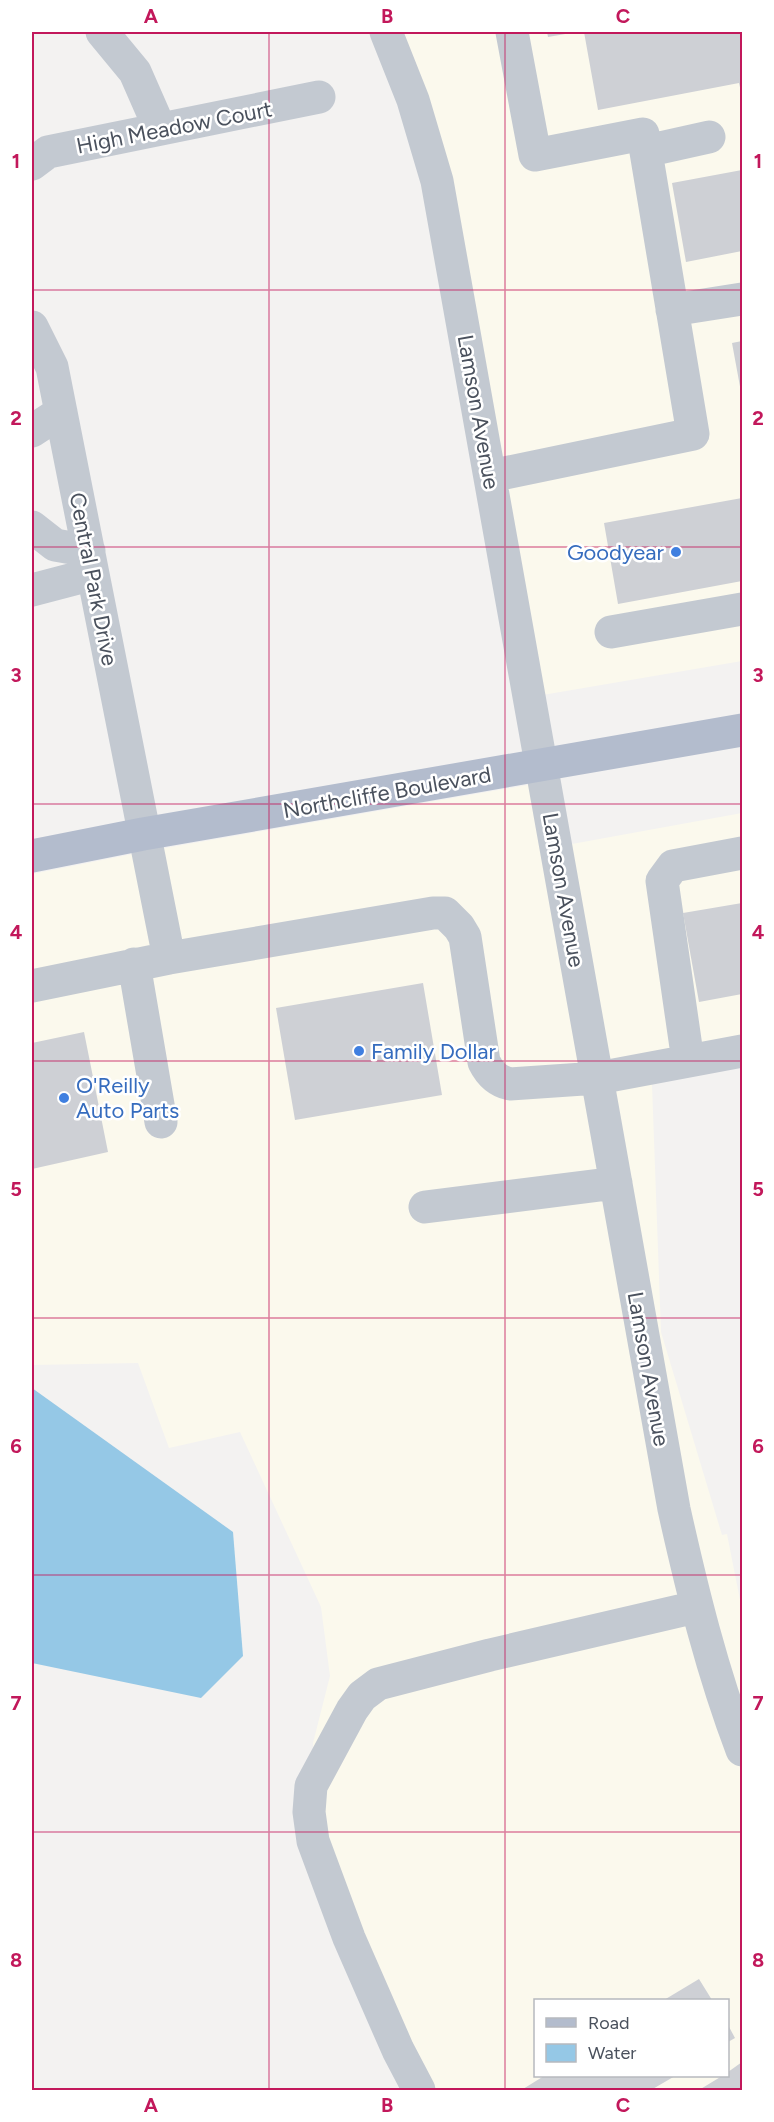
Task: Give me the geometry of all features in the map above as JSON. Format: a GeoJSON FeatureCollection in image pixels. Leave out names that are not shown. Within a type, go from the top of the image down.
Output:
{"type":"FeatureCollection","features":[{"type":"Feature","properties":{"kind":"main road","name":"Northcliffe Boulevard"},"geometry":{"type":"LineString","coordinates":[[32,856],[143,834],[742,730]]}},
{"type":"Feature","properties":{"kind":"street"},"geometry":{"type":"LineString","coordinates":[[102,32],[135,72],[160,129]]}},
{"type":"Feature","properties":{"kind":"street","name":"Lamson Avenue"},"geometry":{"type":"LineString","coordinates":[[386,32],[413,100],[437,181],[674,1509],[696,1607],[742,1750]]}},
{"type":"Feature","properties":{"kind":"street"},"geometry":{"type":"LineString","coordinates":[[490,476],[693,434],[643,134],[535,154],[512,32]]}},
{"type":"Feature","properties":{"kind":"street","name":"High Meadow Court"},"geometry":{"type":"LineString","coordinates":[[32,164],[48,152],[319,98]]}},
{"type":"Feature","properties":{"kind":"street"},"geometry":{"type":"LineString","coordinates":[[646,151],[708,137]]}},
{"type":"Feature","properties":{"kind":"street"},"geometry":{"type":"LineString","coordinates":[[672,310],[742,299]]}},
{"type":"Feature","properties":{"kind":"street","name":"Central Park Drive"},"geometry":{"type":"LineString","coordinates":[[32,327],[52,367],[169,958]]}},
{"type":"Feature","properties":{"kind":"street"},"geometry":{"type":"LineString","coordinates":[[32,431],[61,412]]}},
{"type":"Feature","properties":{"kind":"street"},"geometry":{"type":"LineString","coordinates":[[32,527],[55,545],[91,563]]}},
{"type":"Feature","properties":{"kind":"street"},"geometry":{"type":"LineString","coordinates":[[32,590],[91,563]]}},
{"type":"Feature","properties":{"kind":"street"},"geometry":{"type":"LineString","coordinates":[[611,632],[742,609]]}},
{"type":"Feature","properties":{"kind":"street"},"geometry":{"type":"LineString","coordinates":[[688,1061],[662,881],[673,866],[742,853]]}},
{"type":"Feature","properties":{"kind":"street"},"geometry":{"type":"LineString","coordinates":[[32,986],[134,964],[433,913],[445,913],[465,937],[484,1062],[494,1077],[502,1082],[510,1084],[598,1078],[742,1051]]}},
{"type":"Feature","properties":{"kind":"street"},"geometry":{"type":"LineString","coordinates":[[134,964],[161,1122]]}},
{"type":"Feature","properties":{"kind":"street"},"geometry":{"type":"LineString","coordinates":[[425,1208],[616,1183]]}},
{"type":"Feature","properties":{"kind":"street"},"geometry":{"type":"LineString","coordinates":[[419,2091],[398,2050],[349,1938],[313,1841],[309,1812],[311,1786],[352,1710],[362,1696],[378,1684],[490,1655],[696,1607]]}},
{"type":"Feature","properties":{"kind":"shaded area"},"geometry":{"type":"Polygon","coordinates":[[[379,32],[742,32],[742,661],[525,698],[408,102],[379,32]]]}},
{"type":"Feature","properties":{"kind":"shaded area"},"geometry":{"type":"Polygon","coordinates":[[[539,783],[550,848],[742,813],[742,1039],[651,1057],[661,1332],[722,1535],[727,1534],[742,1610],[742,2090],[429,2090],[329,1929],[313,1743],[330,1676],[321,1607],[240,1432],[169,1448],[138,1363],[32,1365],[32,874],[148,851],[539,783]]]}},
{"type":"Feature","properties":{"kind":"water"},"geometry":{"type":"Polygon","coordinates":[[[32,1388],[233,1532],[243,1656],[201,1698],[32,1663],[32,1388]]]}},
{"type":"Feature","properties":{"kind":"building"},"geometry":{"type":"Polygon","coordinates":[[[547,32],[571,32],[571,33],[548,37],[547,32]]]}},
{"type":"Feature","properties":{"kind":"building"},"geometry":{"type":"Polygon","coordinates":[[[584,32],[742,32],[742,96],[739,83],[598,110],[584,32]]]}},
{"type":"Feature","properties":{"kind":"building"},"geometry":{"type":"Polygon","coordinates":[[[742,170],[742,251],[686,262],[672,183],[742,170]]]}},
{"type":"Feature","properties":{"kind":"building"},"geometry":{"type":"Polygon","coordinates":[[[742,341],[742,392],[741,392],[732,343],[742,341]]]}},
{"type":"Feature","properties":{"kind":"building","name":"Goodyear"},"geometry":{"type":"Polygon","coordinates":[[[742,498],[742,581],[618,604],[604,523],[742,498]]]}},
{"type":"Feature","properties":{"kind":"building"},"geometry":{"type":"Polygon","coordinates":[[[742,903],[742,994],[699,1002],[683,913],[742,903]]]}},
{"type":"Feature","properties":{"kind":"building","name":"Family Dollar"},"geometry":{"type":"Polygon","coordinates":[[[423,983],[442,1095],[295,1120],[276,1008],[423,983]]]}},
{"type":"Feature","properties":{"kind":"building","name":"O'Reilly Auto Parts"},"geometry":{"type":"Polygon","coordinates":[[[84,1032],[108,1152],[32,1169],[32,1043],[84,1032]]]}},
{"type":"Feature","properties":{"kind":"building"},"geometry":{"type":"Polygon","coordinates":[[[699,1979],[711,1999],[666,1999],[699,1979]]]}},
{"type":"Feature","properties":{"kind":"building"},"geometry":{"type":"Polygon","coordinates":[[[729,2027],[735,2038],[729,2041],[729,2027]]]}},
{"type":"Feature","properties":{"kind":"building"},"geometry":{"type":"Polygon","coordinates":[[[742,2062],[742,2090],[699,2090],[720,2077],[729,2077],[729,2071],[742,2062]]]}},
{"type":"Feature","properties":{"kind":"building"},"geometry":{"type":"Polygon","coordinates":[[[542,2077],[673,2077],[651,2090],[523,2089],[542,2077]]]}},
{"type":"Feature","properties":{"kind":"place","name":"Goodyear"},"geometry":{"type":"Point","coordinates":[676,552]}},
{"type":"Feature","properties":{"kind":"place","name":"Family Dollar"},"geometry":{"type":"Point","coordinates":[359,1051]}},
{"type":"Feature","properties":{"kind":"place","name":"O'Reilly Auto Parts"},"geometry":{"type":"Point","coordinates":[64,1098]}}]}
